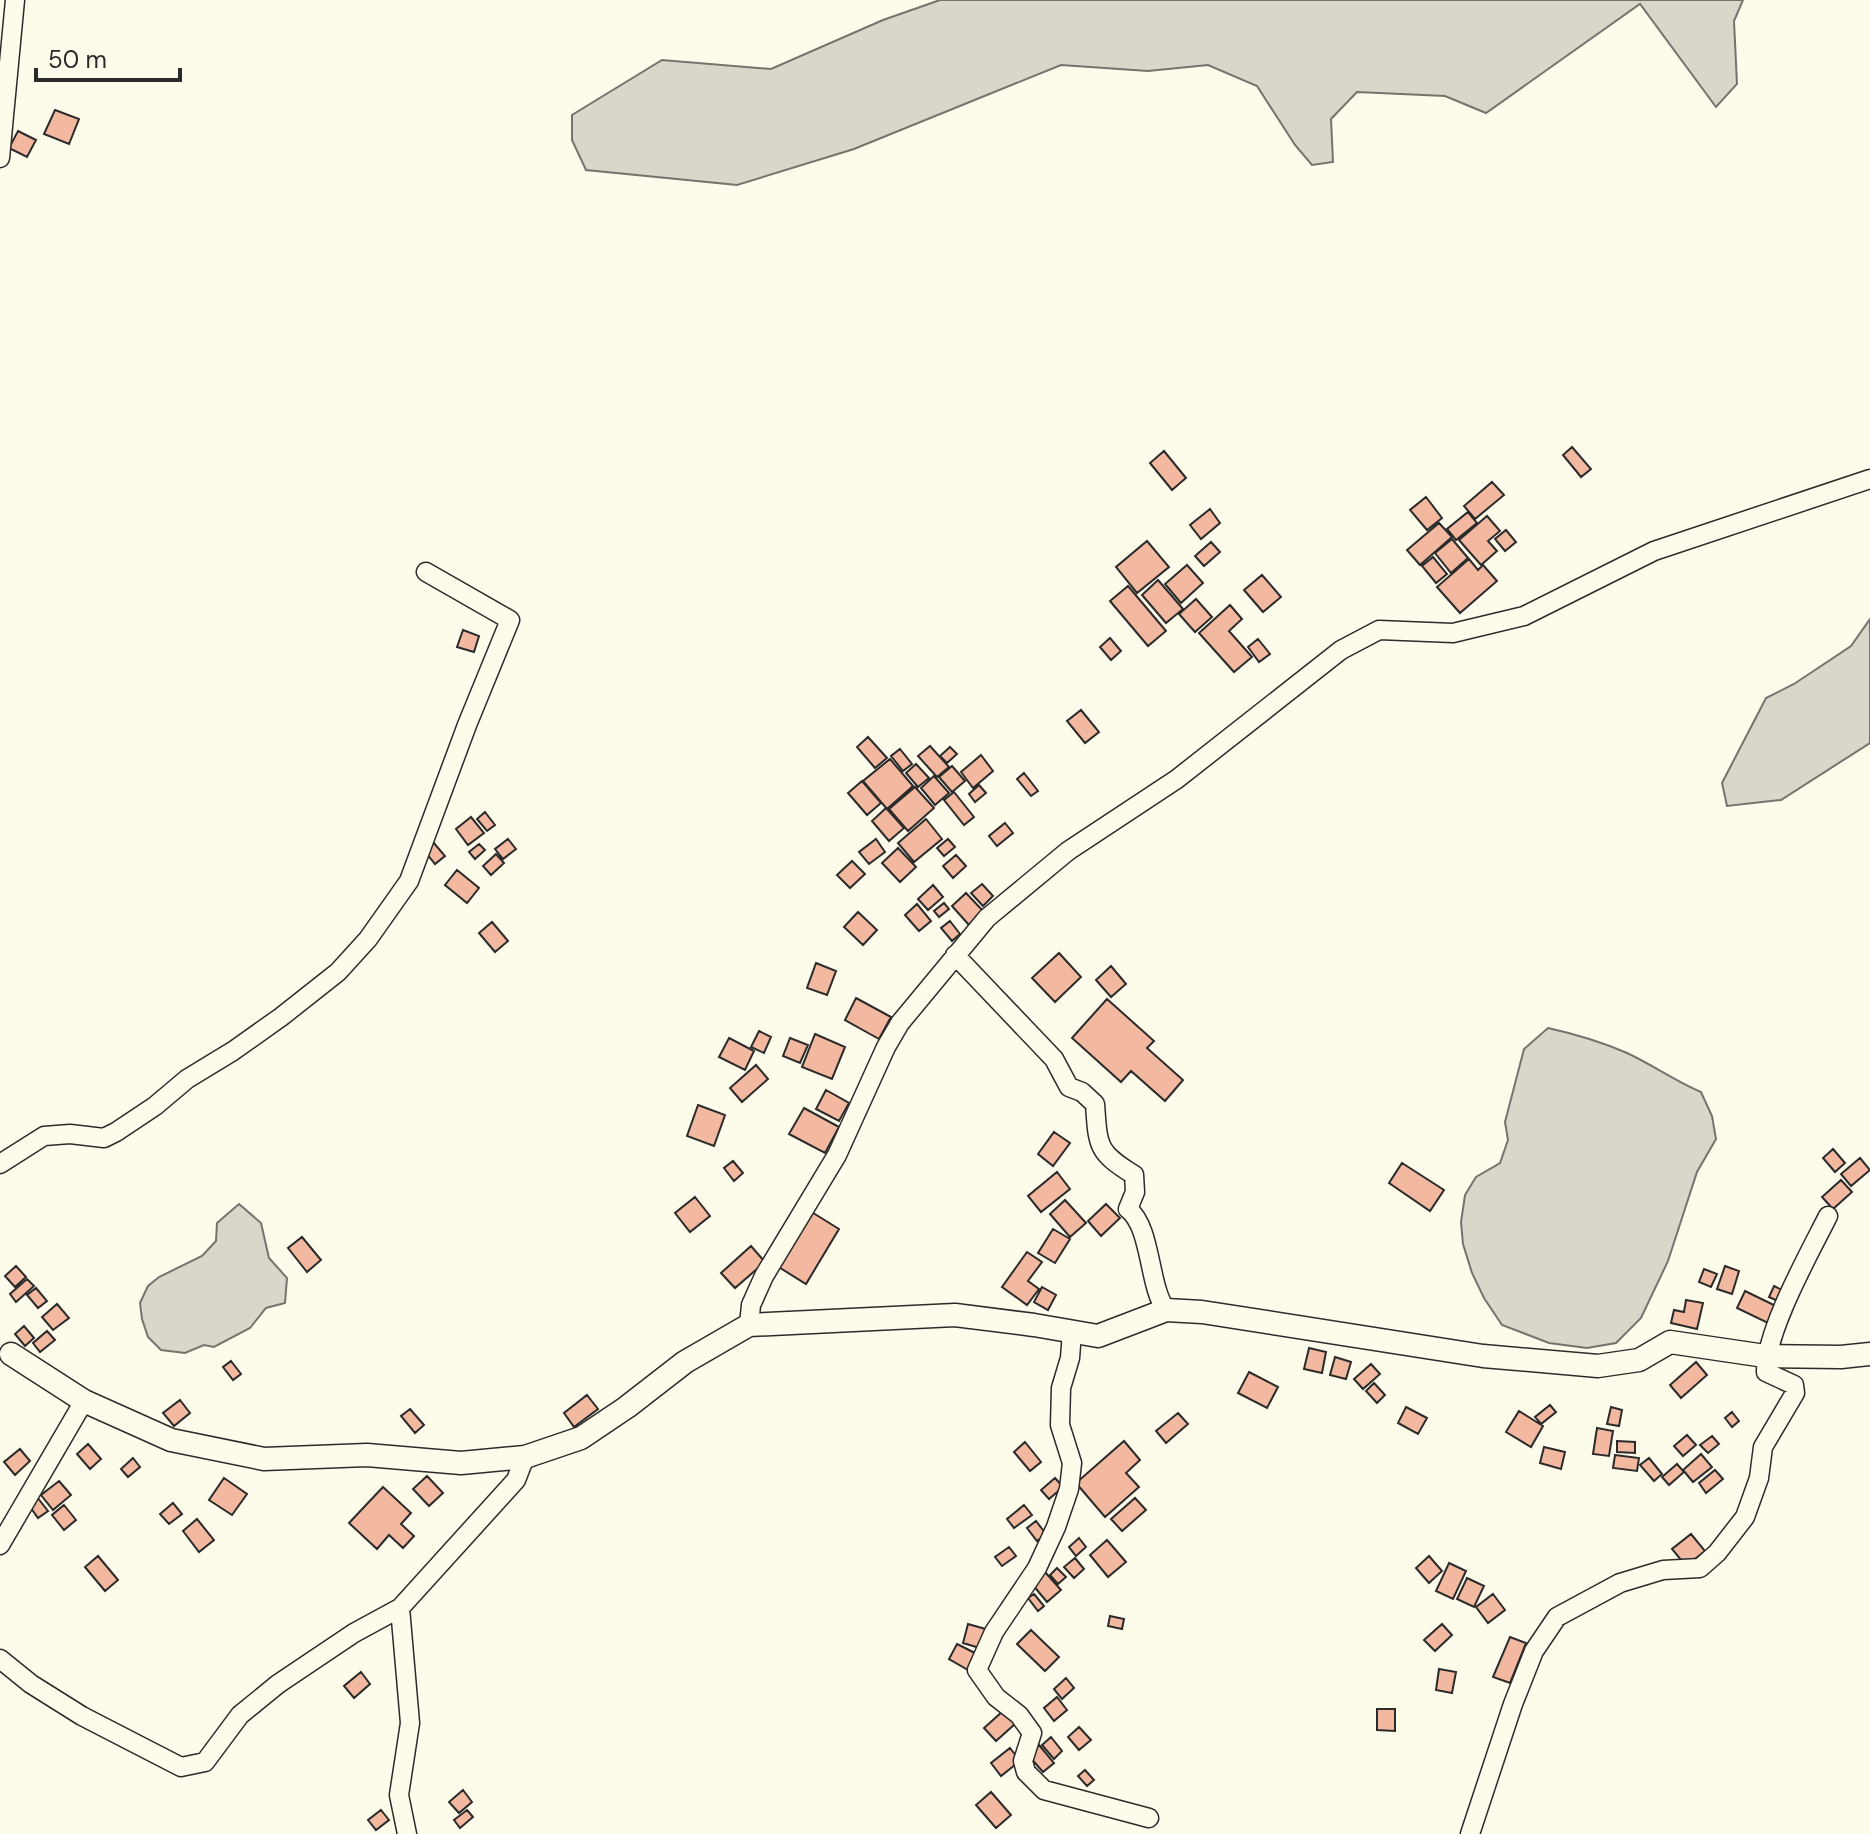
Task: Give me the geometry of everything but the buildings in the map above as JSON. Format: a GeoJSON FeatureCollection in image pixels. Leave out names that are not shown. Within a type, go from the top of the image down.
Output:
{"type":"FeatureCollection","features":[{"type":"Feature","properties":{"kind":"street"},"geometry":{"type":"LineString","coordinates":[[0,158],[15,0]]}},
{"type":"Feature","properties":{"kind":"street"},"geometry":{"type":"LineString","coordinates":[[749,1325],[751,1305],[764,1276],[837,1155],[900,1023],[987,918],[1068,851],[1177,779],[1341,650],[1379,630],[1453,633],[1524,616],[1654,551],[1870,479]]}},
{"type":"Feature","properties":{"kind":"street"},"geometry":{"type":"LineString","coordinates":[[0,1164],[44,1136],[70,1134],[104,1138],[116,1132],[155,1106],[187,1079],[281,1017],[338,972],[368,939],[409,881],[510,620],[426,572]]}},
{"type":"Feature","properties":{"kind":"street"},"geometry":{"type":"LineString","coordinates":[[955,955],[1054,1059],[1069,1087],[1082,1092],[1095,1104],[1097,1135],[1107,1158],[1134,1175],[1135,1192],[1128,1209],[1137,1216],[1152,1262],[1158,1300],[1166,1310]]}},
{"type":"Feature","properties":{"kind":"street"},"geometry":{"type":"LineString","coordinates":[[1470,1834],[1534,1651],[1557,1617],[1620,1583],[1663,1570],[1700,1568],[1717,1553],[1745,1517],[1759,1478],[1763,1447],[1795,1393],[1794,1385],[1766,1372],[1765,1356],[1795,1281],[1828,1216]]}},
{"type":"Feature","properties":{"kind":"street"},"geometry":{"type":"LineString","coordinates":[[11,1354],[84,1401],[171,1440],[264,1459],[367,1455],[461,1463],[525,1457],[581,1438],[685,1362],[749,1325],[955,1315],[1098,1336],[1166,1310],[1202,1312],[1483,1356],[1598,1366],[1639,1360],[1670,1342],[1765,1356],[1841,1357],[1870,1354]]}},
{"type":"Feature","properties":{"kind":"street"},"geometry":{"type":"LineString","coordinates":[[1072,1332],[1070,1358],[1061,1388],[1060,1425],[1072,1463],[1069,1489],[1037,1568],[994,1632],[977,1670],[996,1697],[1019,1715],[1032,1733],[1023,1761],[1026,1772],[1044,1790],[1149,1818]]}},
{"type":"Feature","properties":{"kind":"street"},"geometry":{"type":"LineString","coordinates":[[0,1545],[84,1401]]}},
{"type":"Feature","properties":{"kind":"street"},"geometry":{"type":"LineString","coordinates":[[0,1659],[31,1684],[82,1716],[181,1767],[205,1762],[240,1715],[278,1684],[354,1633],[400,1608],[516,1480],[525,1457]]}},
{"type":"Feature","properties":{"kind":"street"},"geometry":{"type":"LineString","coordinates":[[400,1608],[410,1723],[399,1795],[407,1834]]}},
{"type":"Feature","properties":{"kind":"shaded area"},"geometry":{"type":"Polygon","coordinates":[[[940,0],[1743,0],[1734,21],[1737,84],[1716,107],[1640,4],[1486,113],[1445,96],[1357,92],[1331,119],[1333,162],[1312,165],[1295,145],[1257,86],[1208,65],[1148,71],[1061,65],[854,149],[737,185],[586,170],[572,140],[572,115],[662,60],[771,69],[883,20],[940,0]]]}},
{"type":"Feature","properties":{"kind":"shaded area"},"geometry":{"type":"Polygon","coordinates":[[[1870,619],[1870,743],[1781,800],[1727,806],[1722,783],[1766,698],[1794,684],[1851,646],[1870,619]]]}},
{"type":"Feature","properties":{"kind":"shaded area"},"geometry":{"type":"Polygon","coordinates":[[[1548,1028],[1618,1049],[1701,1092],[1712,1116],[1716,1139],[1697,1172],[1668,1261],[1641,1318],[1616,1343],[1587,1348],[1549,1343],[1502,1325],[1484,1298],[1463,1244],[1461,1222],[1465,1195],[1476,1177],[1500,1163],[1508,1140],[1505,1122],[1524,1049],[1548,1028]]]}},
{"type":"Feature","properties":{"kind":"shaded area"},"geometry":{"type":"Polygon","coordinates":[[[239,1204],[261,1223],[269,1258],[287,1278],[285,1303],[266,1308],[250,1328],[214,1347],[204,1345],[185,1353],[161,1350],[148,1337],[142,1319],[140,1303],[148,1286],[159,1277],[202,1256],[216,1241],[217,1223],[239,1204]]]}}]}
